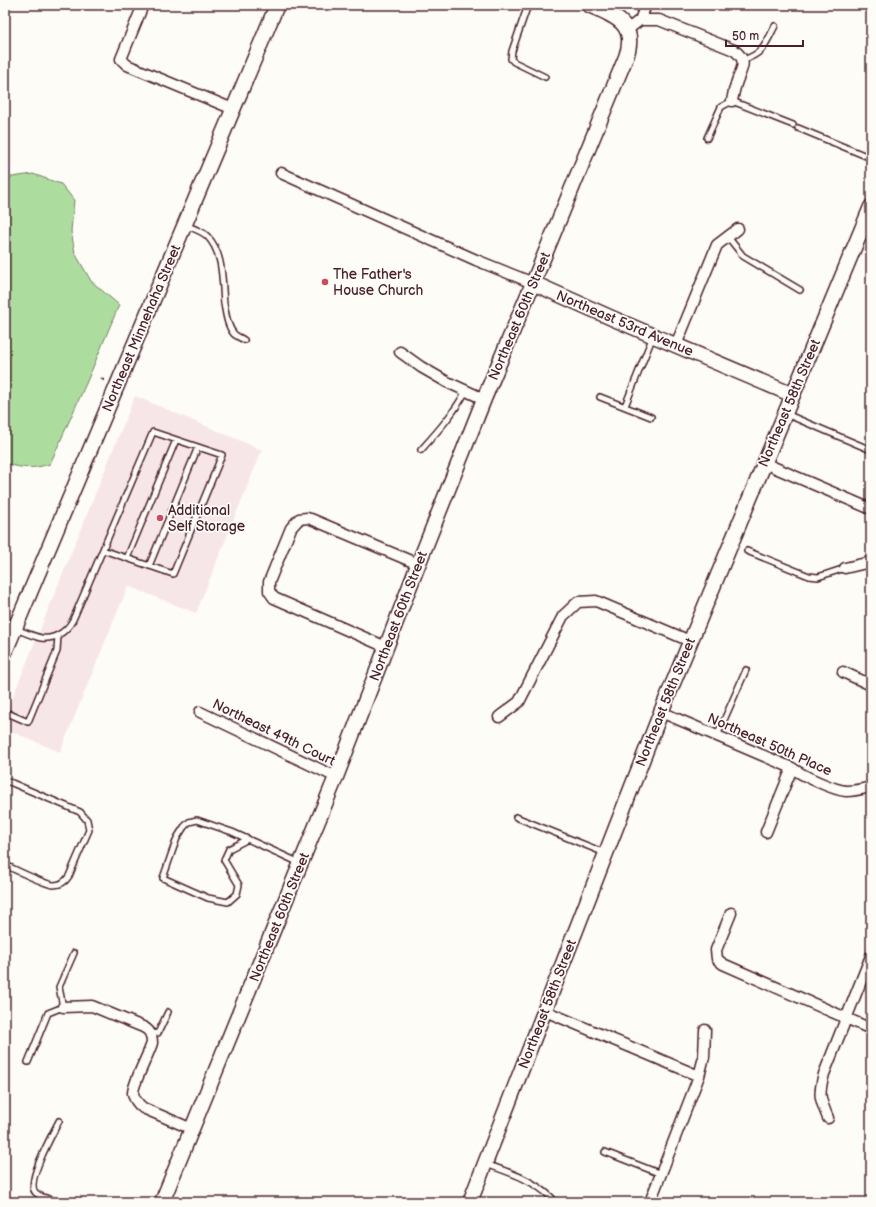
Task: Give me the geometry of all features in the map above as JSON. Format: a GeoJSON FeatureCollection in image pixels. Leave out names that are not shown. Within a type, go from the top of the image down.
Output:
{"type":"FeatureCollection","features":[{"type":"Feature","properties":{"kind":"street"},"geometry":{"type":"LineString","coordinates":[[143,5],[121,59],[127,65],[233,109]]}},
{"type":"Feature","properties":{"kind":"street","name":"Northeast Minnehaha Street"},"geometry":{"type":"LineString","coordinates":[[5,652],[277,5]]}},
{"type":"Feature","properties":{"kind":"street"},"geometry":{"type":"LineString","coordinates":[[589,5],[618,18],[627,30],[640,20],[646,5]]}},
{"type":"Feature","properties":{"kind":"street"},"geometry":{"type":"LineString","coordinates":[[640,20],[659,20],[734,50],[740,55],[743,60],[742,68],[732,101]]}},
{"type":"Feature","properties":{"kind":"street","name":"Northeast 60th Street"},"geometry":{"type":"LineString","coordinates":[[162,1202],[336,777],[418,564],[484,399],[626,57],[630,40],[627,30]]}},
{"type":"Feature","properties":{"kind":"street","name":"Northeast 53rd Avenue"},"geometry":{"type":"LineString","coordinates":[[281,174],[476,260],[793,395]]}},
{"type":"Feature","properties":{"kind":"street","name":"Northeast 58th Street"},"geometry":{"type":"LineString","coordinates":[[470,1202],[661,712],[869,215]]}},
{"type":"Feature","properties":{"kind":"street"},"geometry":{"type":"LineString","coordinates":[[676,345],[717,245],[738,229]]}},
{"type":"Feature","properties":{"kind":"street"},"geometry":{"type":"LineString","coordinates":[[400,352],[440,378],[484,399]]}},
{"type":"Feature","properties":{"kind":"street"},"geometry":{"type":"LineString","coordinates":[[764,463],[871,509]]}},
{"type":"Feature","properties":{"kind":"street"},"geometry":{"type":"LineString","coordinates":[[386,647],[279,601],[271,594],[268,587],[271,576],[290,528],[299,519],[307,518],[418,564]]}},
{"type":"Feature","properties":{"kind":"street"},"geometry":{"type":"LineString","coordinates":[[845,568],[866,563],[871,566]]}},
{"type":"Feature","properties":{"kind":"street"},"geometry":{"type":"LineString","coordinates":[[499,717],[519,702],[563,616],[578,602],[596,601],[690,641]]}},
{"type":"Feature","properties":{"kind":"street"},"geometry":{"type":"LineString","coordinates":[[843,672],[871,685]]}},
{"type":"Feature","properties":{"kind":"street","name":"Northeast 49th Court"},"geometry":{"type":"LineString","coordinates":[[200,712],[336,777]]}},
{"type":"Feature","properties":{"kind":"street","name":"Northeast 50th Place"},"geometry":{"type":"LineString","coordinates":[[661,712],[792,768],[799,773],[837,789],[853,790],[871,787]]}},
{"type":"Feature","properties":{"kind":"street"},"geometry":{"type":"LineString","coordinates":[[766,832],[792,768]]}},
{"type":"Feature","properties":{"kind":"street"},"geometry":{"type":"LineString","coordinates":[[731,913],[716,950],[717,959],[723,964],[871,1029]]}},
{"type":"Feature","properties":{"kind":"street"},"geometry":{"type":"LineString","coordinates":[[828,1118],[821,1102],[820,1089],[824,1074],[871,956]]}},
{"type":"Feature","properties":{"kind":"street"},"geometry":{"type":"LineString","coordinates":[[63,1007],[92,1006],[146,1029],[151,1034],[152,1043],[133,1089],[134,1099],[143,1108],[192,1129]]}},
{"type":"Feature","properties":{"kind":"street"},"geometry":{"type":"LineString","coordinates":[[545,1011],[699,1076]]}},
{"type":"Feature","properties":{"kind":"street"},"geometry":{"type":"LineString","coordinates":[[650,1202],[699,1076],[704,1057],[705,1030]]}},
{"type":"Feature","properties":{"kind":"lane"},"geometry":{"type":"LineString","coordinates":[[528,5],[512,51],[511,59],[514,62],[545,77]]}},
{"type":"Feature","properties":{"kind":"lane"},"geometry":{"type":"LineString","coordinates":[[743,60],[760,53],[775,26]]}},
{"type":"Feature","properties":{"kind":"lane"},"geometry":{"type":"LineString","coordinates":[[708,138],[721,107],[732,101],[871,158]]}},
{"type":"Feature","properties":{"kind":"lane"},"geometry":{"type":"LineString","coordinates":[[184,225],[206,235],[213,243],[218,253],[225,313],[228,325],[234,334],[244,340]]}},
{"type":"Feature","properties":{"kind":"lane"},"geometry":{"type":"LineString","coordinates":[[728,237],[743,256],[800,290]]}},
{"type":"Feature","properties":{"kind":"lane"},"geometry":{"type":"LineString","coordinates":[[625,406],[654,335]]}},
{"type":"Feature","properties":{"kind":"lane"},"geometry":{"type":"LineString","coordinates":[[421,450],[457,408],[466,391]]}},
{"type":"Feature","properties":{"kind":"lane"},"geometry":{"type":"LineString","coordinates":[[600,397],[651,417]]}},
{"type":"Feature","properties":{"kind":"lane"},"geometry":{"type":"LineString","coordinates":[[785,413],[871,450]]}},
{"type":"Feature","properties":{"kind":"lane"},"geometry":{"type":"LineString","coordinates":[[15,629],[40,638],[49,638],[66,630],[72,623],[153,432],[222,455],[173,574],[103,550]]}},
{"type":"Feature","properties":{"kind":"lane"},"geometry":{"type":"LineString","coordinates":[[127,558],[176,440]]}},
{"type":"Feature","properties":{"kind":"lane"},"geometry":{"type":"LineString","coordinates":[[150,566],[198,448]]}},
{"type":"Feature","properties":{"kind":"lane"},"geometry":{"type":"LineString","coordinates":[[747,551],[809,576],[818,578],[845,568]]}},
{"type":"Feature","properties":{"kind":"lane"},"geometry":{"type":"LineString","coordinates":[[5,712],[28,722],[57,651],[58,635]]}},
{"type":"Feature","properties":{"kind":"lane"},"geometry":{"type":"LineString","coordinates":[[717,736],[746,670]]}},
{"type":"Feature","properties":{"kind":"lane"},"geometry":{"type":"LineString","coordinates":[[5,781],[80,812],[87,820],[89,830],[69,876],[60,885],[51,885],[5,865]]}},
{"type":"Feature","properties":{"kind":"lane"},"geometry":{"type":"LineString","coordinates":[[516,817],[606,854]]}},
{"type":"Feature","properties":{"kind":"lane"},"geometry":{"type":"LineString","coordinates":[[248,839],[229,849],[224,860],[240,885],[237,894],[228,902],[208,898],[163,878],[177,838],[189,822],[196,820],[232,832],[248,839],[301,864]]}},
{"type":"Feature","properties":{"kind":"lane"},"geometry":{"type":"LineString","coordinates":[[28,1062],[48,1013],[63,1007],[59,987],[74,953]]}},
{"type":"Feature","properties":{"kind":"lane"},"geometry":{"type":"LineString","coordinates":[[151,1034],[158,1033],[168,1012]]}},
{"type":"Feature","properties":{"kind":"lane"},"geometry":{"type":"LineString","coordinates":[[56,1202],[41,1197],[34,1191],[32,1186],[40,1160],[59,1121]]}},
{"type":"Feature","properties":{"kind":"lane"},"geometry":{"type":"LineString","coordinates":[[605,1152],[661,1174]]}},
{"type":"Feature","properties":{"kind":"lane"},"geometry":{"type":"LineString","coordinates":[[485,1164],[530,1181],[544,1190],[552,1198]]}},
{"type":"Feature","properties":{"kind":"shaded area","name":"Additional Self Storage"},"geometry":{"type":"Polygon","coordinates":[[[135,396],[262,450],[196,613],[128,586],[60,752],[5,729],[5,716],[135,396]]]}},
{"type":"Feature","properties":{"kind":"green space"},"geometry":{"type":"Polygon","coordinates":[[[33,174],[61,184],[74,200],[71,231],[75,253],[91,281],[119,305],[50,464],[28,468],[5,463],[5,178],[33,174]]]}},
{"type":"Feature","properties":{"kind":"place","name":"The Father's House Church"},"geometry":{"type":"Point","coordinates":[325,282]}},
{"type":"Feature","properties":{"kind":"place","name":"Additional Self Storage"},"geometry":{"type":"Point","coordinates":[160,518]}}]}
